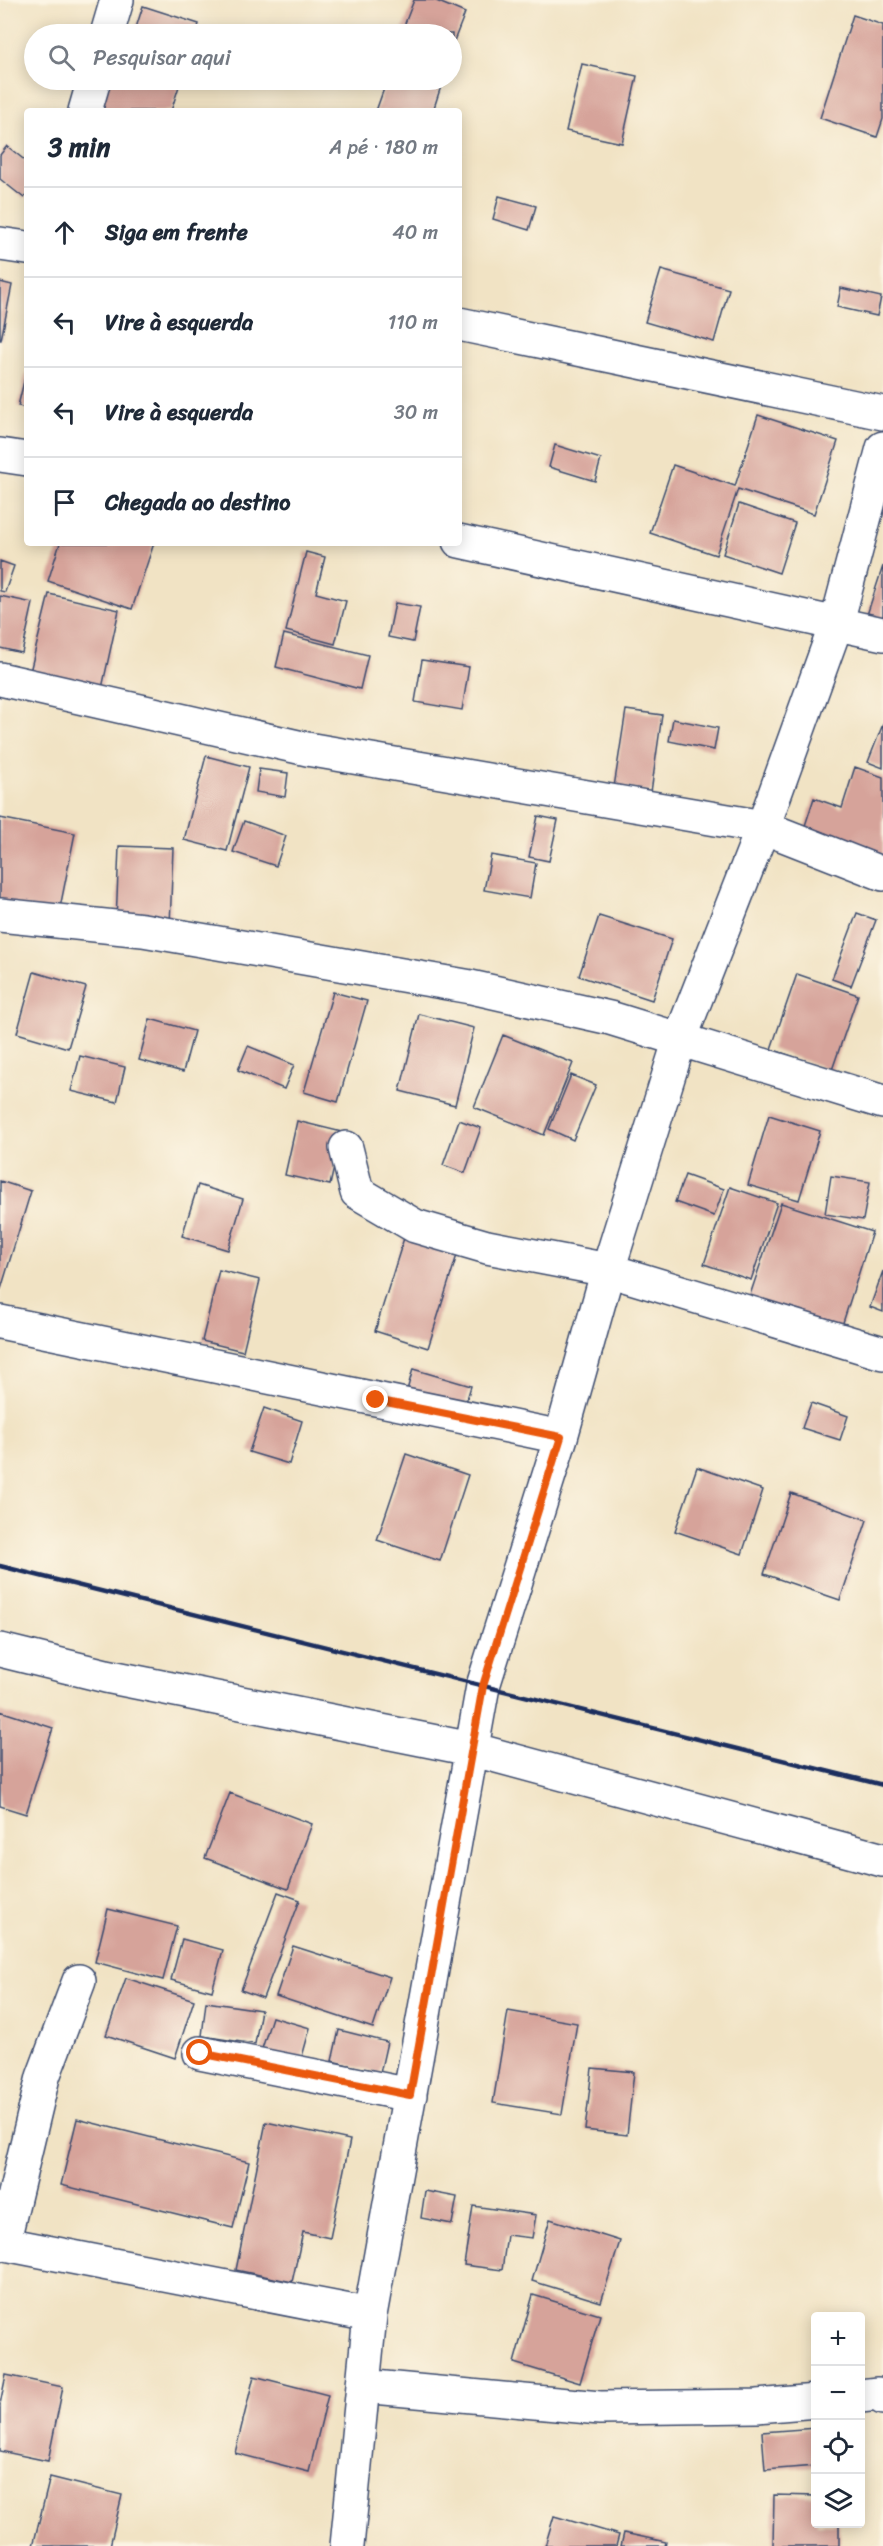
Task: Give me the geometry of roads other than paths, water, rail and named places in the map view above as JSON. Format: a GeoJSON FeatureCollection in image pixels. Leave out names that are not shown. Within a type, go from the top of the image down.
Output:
{"type":"FeatureCollection","features":[{"type":"Feature","properties":{"kind":"street"},"geometry":{"type":"LineString","coordinates":[[110,24],[117,0]]}},
{"type":"Feature","properties":{"kind":"street"},"geometry":{"type":"LineString","coordinates":[[86,108],[91,90]]}},
{"type":"Feature","properties":{"kind":"street"},"geometry":{"type":"LineString","coordinates":[[0,244],[24,248]]}},
{"type":"Feature","properties":{"kind":"street"},"geometry":{"type":"LineString","coordinates":[[462,325],[883,413]]}},
{"type":"Feature","properties":{"kind":"street"},"geometry":{"type":"LineString","coordinates":[[347,2546],[370,2315],[483,1686],[561,1437],[608,1270],[680,1039],[763,827],[837,622],[883,448]]}},
{"type":"Feature","properties":{"kind":"street"},"geometry":{"type":"LineString","coordinates":[[0,454],[24,458]]}},
{"type":"Feature","properties":{"kind":"street"},"geometry":{"type":"LineString","coordinates":[[462,542],[837,622],[883,634]]}},
{"type":"Feature","properties":{"kind":"street"},"geometry":{"type":"LineString","coordinates":[[0,679],[307,749],[763,827],[883,874]]}},
{"type":"Feature","properties":{"kind":"street"},"geometry":{"type":"LineString","coordinates":[[0,915],[143,930],[471,987],[610,1018],[883,1102]]}},
{"type":"Feature","properties":{"kind":"street"},"geometry":{"type":"LineString","coordinates":[[346,1148],[357,1192],[415,1226],[487,1247],[608,1270],[883,1353]]}},
{"type":"Feature","properties":{"kind":"street"},"geometry":{"type":"LineString","coordinates":[[0,1322],[561,1437]]}},
{"type":"Feature","properties":{"kind":"street"},"geometry":{"type":"LineString","coordinates":[[0,1650],[106,1676],[471,1749],[883,1860]]}},
{"type":"Feature","properties":{"kind":"street"},"geometry":{"type":"LineString","coordinates":[[79,1981],[44,2077],[2,2244],[370,2315]]}},
{"type":"Feature","properties":{"kind":"street"},"geometry":{"type":"LineString","coordinates":[[200,2053],[410,2095]]}},
{"type":"Feature","properties":{"kind":"street"},"geometry":{"type":"LineString","coordinates":[[363,2386],[600,2408],[758,2406],[811,2401]]}},
{"type":"Feature","properties":{"kind":"street"},"geometry":{"type":"LineString","coordinates":[[865,2396],[878,2394],[883,2398]]}},
{"type":"Feature","properties":{"kind":"railway"},"geometry":{"type":"LineString","coordinates":[[0,1566],[883,1785]]}}]}
